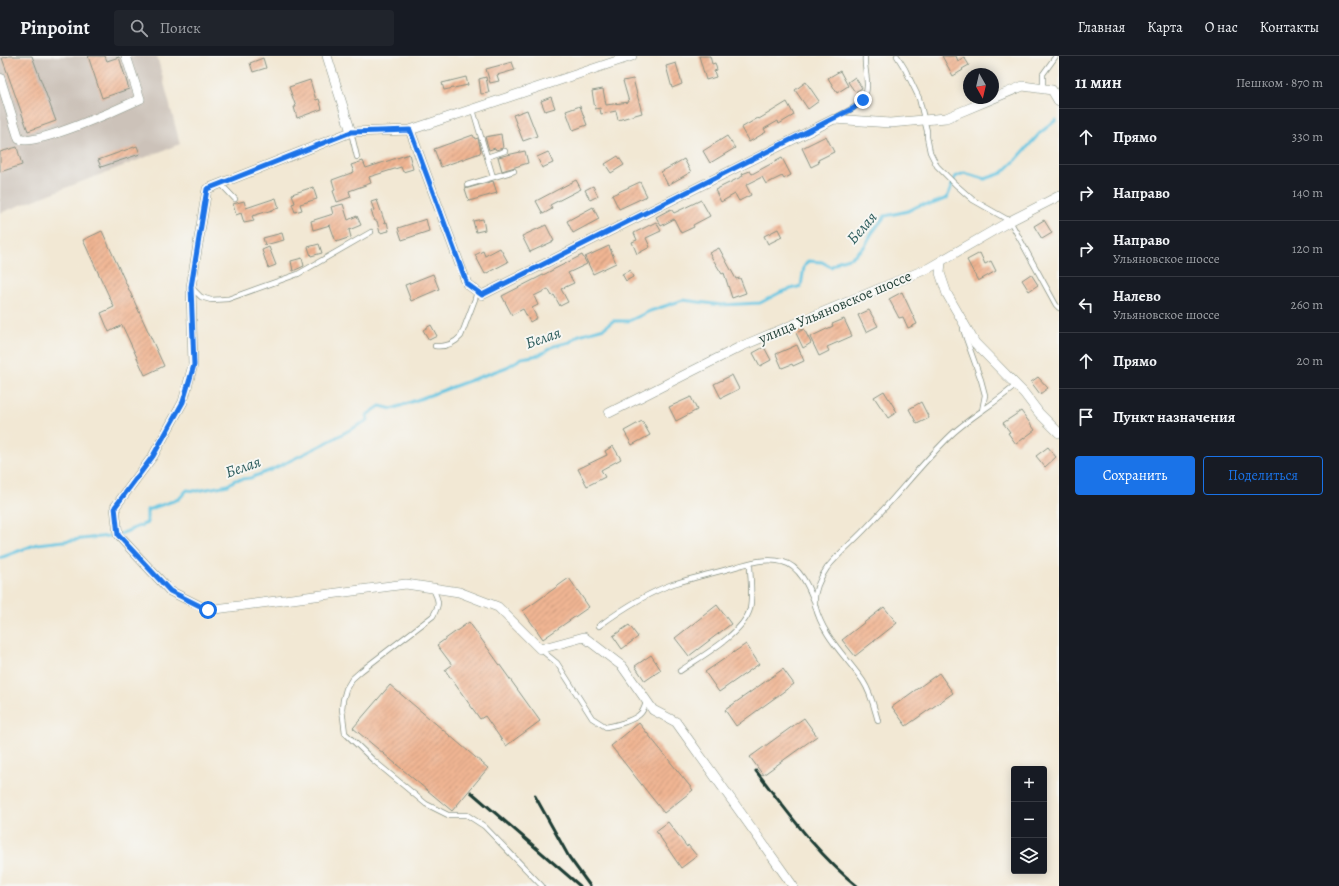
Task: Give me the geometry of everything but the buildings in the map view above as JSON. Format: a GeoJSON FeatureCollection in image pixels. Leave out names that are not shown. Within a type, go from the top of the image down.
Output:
{"type":"FeatureCollection","features":[{"type":"Feature","properties":{"kind":"street"},"geometry":{"type":"LineString","coordinates":[[0,78],[19,139],[23,141],[31,140],[47,137],[117,110],[140,99],[126,56]]}},
{"type":"Feature","properties":{"kind":"street"},"geometry":{"type":"LineString","coordinates":[[327,56],[351,132]]}},
{"type":"Feature","properties":{"kind":"street"},"geometry":{"type":"LineString","coordinates":[[632,56],[410,130],[351,132],[207,189],[191,287],[194,365],[183,402],[153,456],[115,507],[118,535],[170,591],[208,610],[406,584],[460,592],[498,607],[540,649],[584,637],[622,666],[654,710],[676,722],[793,886]]}},
{"type":"Feature","properties":{"kind":"street"},"geometry":{"type":"LineString","coordinates":[[410,130],[467,284],[482,295],[834,119],[890,124],[946,118],[1023,86],[1052,90],[1059,102]]}},
{"type":"Feature","properties":{"kind":"street","name":"улица Ульяновское шоссе"},"geometry":{"type":"LineString","coordinates":[[608,413],[742,346],[929,268],[1010,221],[1059,196]]}},
{"type":"Feature","properties":{"kind":"street"},"geometry":{"type":"LineString","coordinates":[[941,261],[940,273],[947,294],[975,343],[1059,433]]}},
{"type":"Feature","properties":{"kind":"lane"},"geometry":{"type":"LineString","coordinates":[[834,119],[854,108],[863,100],[867,91],[868,83],[865,71],[866,56]]}},
{"type":"Feature","properties":{"kind":"lane"},"geometry":{"type":"LineString","coordinates":[[897,56],[919,98],[930,152],[936,166],[973,200],[1010,221],[1059,308]]}},
{"type":"Feature","properties":{"kind":"lane"},"geometry":{"type":"LineString","coordinates":[[1042,89],[1043,74],[1056,56]]}},
{"type":"Feature","properties":{"kind":"lane"},"geometry":{"type":"LineString","coordinates":[[473,110],[493,177]]}},
{"type":"Feature","properties":{"kind":"lane"},"geometry":{"type":"LineString","coordinates":[[351,132],[357,157]]}},
{"type":"Feature","properties":{"kind":"lane"},"geometry":{"type":"LineString","coordinates":[[487,157],[505,151]]}},
{"type":"Feature","properties":{"kind":"lane"},"geometry":{"type":"LineString","coordinates":[[467,185],[514,170]]}},
{"type":"Feature","properties":{"kind":"lane"},"geometry":{"type":"LineString","coordinates":[[221,183],[235,199]]}},
{"type":"Feature","properties":{"kind":"lane"},"geometry":{"type":"LineString","coordinates":[[191,287],[201,297],[211,300],[228,299],[298,274],[372,232]]}},
{"type":"Feature","properties":{"kind":"lane"},"geometry":{"type":"LineString","coordinates":[[435,346],[449,345],[458,340],[461,336],[475,299],[476,291]]}},
{"type":"Feature","properties":{"kind":"lane"},"geometry":{"type":"LineString","coordinates":[[960,318],[985,395],[982,411]]}},
{"type":"Feature","properties":{"kind":"lane"},"geometry":{"type":"LineString","coordinates":[[815,603],[816,588],[826,569],[848,545],[866,528],[952,434],[1016,386]]}},
{"type":"Feature","properties":{"kind":"lane"},"geometry":{"type":"LineString","coordinates":[[599,626],[645,597],[673,584],[750,563],[767,560],[784,562],[792,567],[803,578],[815,603],[821,624],[833,643],[863,682],[872,700],[878,721]]}},
{"type":"Feature","properties":{"kind":"lane"},"geometry":{"type":"LineString","coordinates":[[680,671],[720,644],[741,626],[749,610],[752,596],[750,563]]}},
{"type":"Feature","properties":{"kind":"lane"},"geometry":{"type":"LineString","coordinates":[[432,588],[438,599],[438,607],[433,616],[361,671],[352,679],[346,689],[342,709],[345,733],[373,760],[426,804],[448,815],[467,815],[484,826],[542,886]]}},
{"type":"Feature","properties":{"kind":"lane"},"geometry":{"type":"LineString","coordinates":[[540,649],[557,663],[592,718],[606,727],[618,725],[642,712],[647,701]]}},
{"type":"Feature","properties":{"kind":"shaded area"},"geometry":{"type":"Polygon","coordinates":[[[0,56],[157,56],[180,144],[0,213],[0,56]]]}},
{"type":"Feature","properties":{"kind":"waterway","name":"Белая"},"geometry":{"type":"LineString","coordinates":[[0,558],[37,544],[118,535],[147,523],[147,510],[179,499],[187,490],[197,491],[228,485],[235,480],[250,478],[271,470],[368,420],[367,415],[380,406],[392,409],[507,367],[522,358],[539,355],[554,346],[570,342],[579,335],[604,328],[613,321],[629,321],[650,311],[683,300],[721,305],[760,303],[781,292],[801,286],[804,267],[808,261],[822,262],[831,267],[839,261],[852,257],[865,246],[872,233],[885,216],[908,211],[920,205],[932,204],[947,198],[955,177],[964,173],[985,179],[1002,173],[1040,133],[1056,120]]}},
{"type":"Feature","properties":{"kind":"railway"},"geometry":{"type":"LineString","coordinates":[[756,771],[791,817],[816,846],[842,874],[857,886]]}},
{"type":"Feature","properties":{"kind":"railway"},"geometry":{"type":"LineString","coordinates":[[471,792],[580,886]]}},
{"type":"Feature","properties":{"kind":"railway"},"geometry":{"type":"LineString","coordinates":[[535,796],[569,857],[590,886]]}},
{"type":"Feature","properties":{"kind":"route"},"geometry":{"type":"LineString","coordinates":[[208,610],[170,591],[118,535],[115,507],[153,456],[183,402],[194,365],[191,287],[207,189],[351,132],[410,130],[467,284],[482,295],[854,108],[863,100]]}}]}
